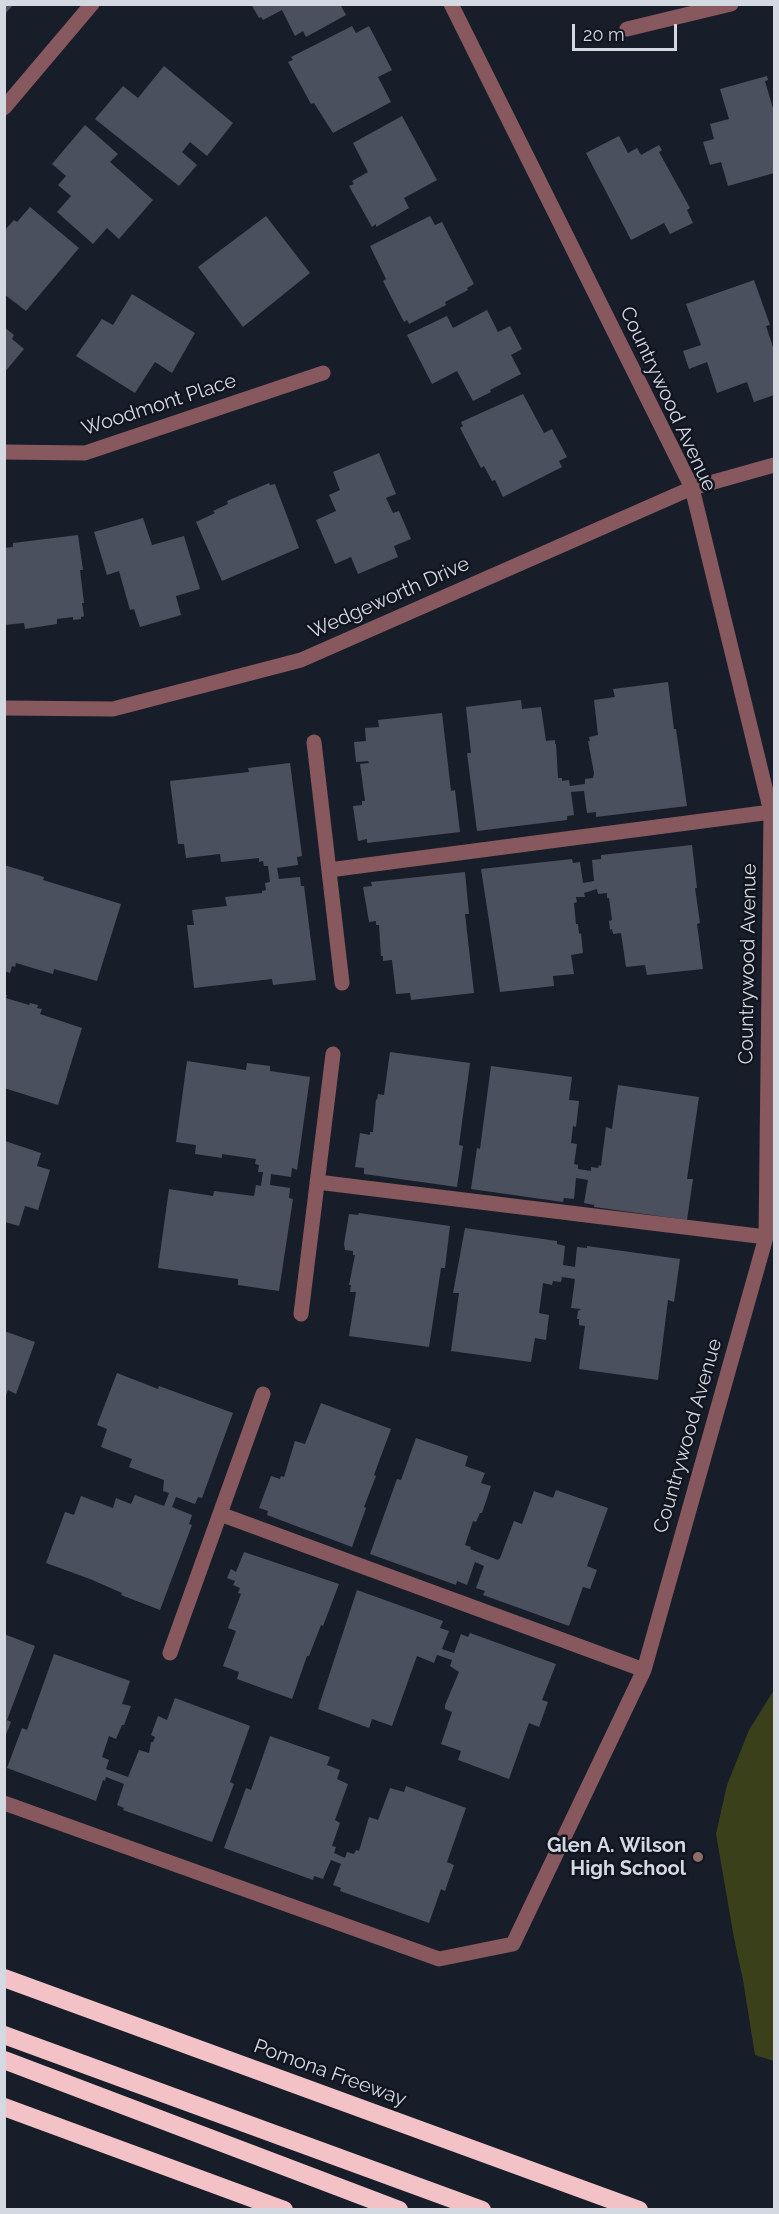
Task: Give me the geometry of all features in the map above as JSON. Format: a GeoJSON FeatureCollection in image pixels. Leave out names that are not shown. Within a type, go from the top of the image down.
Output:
{"type":"FeatureCollection","features":[{"type":"Feature","properties":{"kind":"highway","name":"Pomona Freeway"},"geometry":{"type":"LineString","coordinates":[[4,1978],[639,2210]]}},
{"type":"Feature","properties":{"kind":"highway"},"geometry":{"type":"LineString","coordinates":[[4,2035],[482,2210]]}},
{"type":"Feature","properties":{"kind":"highway"},"geometry":{"type":"LineString","coordinates":[[4,2060],[396,2206],[399,2210]]}},
{"type":"Feature","properties":{"kind":"highway"},"geometry":{"type":"LineString","coordinates":[[4,2107],[285,2210]]}},
{"type":"Feature","properties":{"kind":"street"},"geometry":{"type":"LineString","coordinates":[[4,108],[92,4]]}},
{"type":"Feature","properties":{"kind":"street","name":"Countrywood Avenue"},"geometry":{"type":"LineString","coordinates":[[4,1803],[439,1959],[513,1944],[644,1670],[766,1237],[771,812],[692,488],[451,4]]}},
{"type":"Feature","properties":{"kind":"street"},"geometry":{"type":"LineString","coordinates":[[627,28],[731,4]]}},
{"type":"Feature","properties":{"kind":"street","name":"Woodmont Place"},"geometry":{"type":"LineString","coordinates":[[4,452],[86,453],[323,373]]}},
{"type":"Feature","properties":{"kind":"street","name":"Wedgeworth Drive"},"geometry":{"type":"LineString","coordinates":[[4,708],[113,709],[301,660],[692,488],[774,465]]}},
{"type":"Feature","properties":{"kind":"street"},"geometry":{"type":"LineString","coordinates":[[314,742],[342,983]]}},
{"type":"Feature","properties":{"kind":"street"},"geometry":{"type":"LineString","coordinates":[[329,870],[771,812]]}},
{"type":"Feature","properties":{"kind":"street"},"geometry":{"type":"LineString","coordinates":[[301,1314],[333,1054]]}},
{"type":"Feature","properties":{"kind":"street"},"geometry":{"type":"LineString","coordinates":[[317,1182],[766,1237]]}},
{"type":"Feature","properties":{"kind":"street"},"geometry":{"type":"LineString","coordinates":[[170,1653],[263,1395]]}},
{"type":"Feature","properties":{"kind":"street"},"geometry":{"type":"LineString","coordinates":[[220,1514],[644,1670]]}},
{"type":"Feature","properties":{"kind":"green space"},"geometry":{"type":"Polygon","coordinates":[[[774,1690],[774,2061],[755,2055],[716,1834],[727,1785],[749,1730],[774,1690]]]}},
{"type":"Feature","properties":{"kind":"building"},"geometry":{"type":"Polygon","coordinates":[[[4,4],[14,4],[4,15],[4,4]]]}},
{"type":"Feature","properties":{"kind":"building"},"geometry":{"type":"Polygon","coordinates":[[[251,4],[340,4],[346,15],[306,37],[303,31],[295,36],[282,10],[263,20],[259,18],[251,4]]]}},
{"type":"Feature","properties":{"kind":"building"},"geometry":{"type":"Polygon","coordinates":[[[352,26],[356,33],[369,26],[392,70],[378,77],[391,102],[333,133],[314,103],[311,104],[288,62],[293,60],[291,57],[352,26]]]}},
{"type":"Feature","properties":{"kind":"building"},"geometry":{"type":"Polygon","coordinates":[[[164,66],[233,123],[207,156],[190,142],[182,152],[197,165],[179,186],[95,119],[123,86],[138,98],[164,66]]]}},
{"type":"Feature","properties":{"kind":"building"},"geometry":{"type":"Polygon","coordinates":[[[767,76],[768,80],[765,81],[774,112],[774,173],[728,186],[721,162],[710,165],[703,142],[714,139],[710,124],[729,119],[720,89],[767,76]]]}},
{"type":"Feature","properties":{"kind":"building"},"geometry":{"type":"Polygon","coordinates":[[[402,116],[437,180],[404,198],[409,208],[376,227],[376,224],[372,227],[349,186],[354,184],[352,181],[368,172],[353,143],[402,116]]]}},
{"type":"Feature","properties":{"kind":"building"},"geometry":{"type":"Polygon","coordinates":[[[85,125],[118,154],[110,162],[153,200],[119,239],[107,228],[93,244],[57,212],[71,196],[58,185],[66,176],[52,164],[85,125]]]}},
{"type":"Feature","properties":{"kind":"building"},"geometry":{"type":"Polygon","coordinates":[[[619,136],[628,153],[637,148],[641,155],[659,145],[662,150],[659,152],[690,208],[687,210],[693,223],[670,234],[664,223],[631,240],[586,153],[619,136]]]}},
{"type":"Feature","properties":{"kind":"building"},"geometry":{"type":"Polygon","coordinates":[[[30,207],[79,248],[26,311],[4,294],[4,231],[14,220],[17,222],[30,207]]]}},
{"type":"Feature","properties":{"kind":"building"},"geometry":{"type":"Polygon","coordinates":[[[266,216],[310,273],[243,327],[198,267],[266,216]]]}},
{"type":"Feature","properties":{"kind":"building"},"geometry":{"type":"Polygon","coordinates":[[[430,216],[435,225],[442,222],[474,284],[467,288],[468,290],[445,302],[446,305],[409,324],[407,320],[404,322],[383,281],[386,279],[370,246],[430,216]]]}},
{"type":"Feature","properties":{"kind":"building"},"geometry":{"type":"Polygon","coordinates":[[[754,280],[770,325],[766,326],[774,350],[774,395],[754,402],[747,382],[717,393],[707,362],[689,369],[683,351],[701,345],[686,304],[754,280]]]}},
{"type":"Feature","properties":{"kind":"building"},"geometry":{"type":"Polygon","coordinates":[[[132,294],[195,333],[172,373],[155,362],[135,393],[76,356],[102,319],[113,325],[132,294]]]}},
{"type":"Feature","properties":{"kind":"building"},"geometry":{"type":"Polygon","coordinates":[[[487,310],[498,332],[510,326],[522,349],[511,355],[521,374],[473,401],[457,371],[432,384],[407,335],[447,316],[453,328],[487,310]]]}},
{"type":"Feature","properties":{"kind":"building"},"geometry":{"type":"Polygon","coordinates":[[[4,327],[14,335],[12,339],[24,349],[4,373],[4,327]]]}},
{"type":"Feature","properties":{"kind":"building"},"geometry":{"type":"Polygon","coordinates":[[[523,394],[544,433],[552,429],[567,457],[559,461],[562,467],[503,497],[495,480],[492,481],[484,466],[481,468],[460,428],[463,426],[461,422],[523,394]]]}},
{"type":"Feature","properties":{"kind":"building"},"geometry":{"type":"Polygon","coordinates":[[[379,453],[396,494],[386,498],[393,513],[399,511],[411,539],[394,546],[398,557],[358,574],[351,557],[335,564],[316,520],[336,511],[329,495],[340,490],[333,472],[379,453]]]}},
{"type":"Feature","properties":{"kind":"building"},"geometry":{"type":"Polygon","coordinates":[[[269,483],[270,485],[275,484],[299,548],[222,581],[196,522],[215,513],[213,511],[228,504],[227,501],[269,483]]]}},
{"type":"Feature","properties":{"kind":"building"},"geometry":{"type":"Polygon","coordinates":[[[143,518],[152,545],[184,536],[200,589],[176,596],[181,615],[140,627],[134,609],[130,610],[119,571],[107,575],[94,532],[143,518]]]}},
{"type":"Feature","properties":{"kind":"building"},"geometry":{"type":"Polygon","coordinates":[[[78,535],[83,570],[80,570],[84,616],[73,620],[73,617],[57,619],[57,624],[25,629],[24,623],[4,625],[4,548],[13,547],[13,543],[78,535]]]}},
{"type":"Feature","properties":{"kind":"building"},"geometry":{"type":"Polygon","coordinates":[[[668,682],[687,806],[596,817],[596,812],[587,813],[584,791],[571,792],[574,815],[567,816],[567,820],[477,831],[467,753],[471,753],[466,707],[521,700],[522,709],[541,707],[546,741],[555,740],[556,744],[558,778],[562,778],[562,781],[569,780],[570,786],[585,784],[585,779],[593,778],[588,741],[590,741],[589,737],[598,735],[594,700],[615,697],[613,689],[668,682]]]}},
{"type":"Feature","properties":{"kind":"building"},"geometry":{"type":"Polygon","coordinates":[[[442,713],[451,791],[455,790],[460,832],[367,843],[367,839],[358,841],[353,806],[362,805],[362,801],[365,801],[360,764],[369,763],[368,761],[356,762],[354,742],[366,741],[365,728],[379,727],[378,720],[442,713]]]}},
{"type":"Feature","properties":{"kind":"building"},"geometry":{"type":"Polygon","coordinates":[[[290,763],[302,856],[297,857],[298,865],[277,868],[279,879],[300,877],[301,886],[304,886],[316,980],[273,985],[272,979],[194,988],[187,925],[194,925],[192,910],[227,906],[225,897],[262,893],[266,890],[265,883],[270,882],[268,866],[264,866],[263,861],[259,862],[259,858],[221,862],[220,854],[186,858],[184,844],[178,844],[170,781],[249,772],[248,768],[290,763]]]}},
{"type":"Feature","properties":{"kind":"building"},"geometry":{"type":"Polygon","coordinates":[[[692,845],[700,923],[697,924],[703,969],[647,975],[645,965],[626,967],[621,933],[613,934],[612,929],[610,930],[609,921],[612,920],[609,898],[607,898],[607,893],[598,894],[597,889],[584,893],[585,897],[576,897],[577,902],[574,903],[583,953],[571,955],[574,974],[553,976],[554,986],[500,992],[481,869],[572,859],[573,863],[580,862],[583,883],[594,881],[592,860],[601,859],[601,855],[692,845]]]}},
{"type":"Feature","properties":{"kind":"building"},"geometry":{"type":"Polygon","coordinates":[[[4,865],[44,877],[43,880],[121,904],[97,981],[54,969],[53,974],[16,963],[15,967],[12,966],[10,973],[4,971],[4,865]]]}},
{"type":"Feature","properties":{"kind":"building"},"geometry":{"type":"Polygon","coordinates":[[[465,872],[469,914],[465,914],[474,993],[411,1000],[410,993],[396,994],[392,960],[383,961],[383,956],[381,956],[379,925],[376,925],[376,921],[369,922],[363,887],[372,886],[371,882],[465,872]]]}},
{"type":"Feature","properties":{"kind":"building"},"geometry":{"type":"Polygon","coordinates":[[[4,995],[7,995],[6,998],[29,1005],[30,1003],[38,1005],[37,1008],[42,1009],[40,1014],[82,1028],[58,1105],[4,1088],[4,995]]]}},
{"type":"Feature","properties":{"kind":"building"},"geometry":{"type":"Polygon","coordinates":[[[390,1052],[470,1063],[459,1145],[463,1146],[457,1187],[364,1174],[364,1168],[355,1167],[360,1133],[370,1135],[370,1132],[373,1132],[376,1099],[378,1094],[384,1095],[390,1052]]]}},
{"type":"Feature","properties":{"kind":"building"},"geometry":{"type":"Polygon","coordinates":[[[187,1061],[246,1070],[247,1063],[270,1066],[270,1071],[310,1077],[297,1170],[292,1168],[291,1177],[271,1174],[270,1185],[290,1188],[289,1198],[293,1199],[279,1291],[238,1285],[238,1279],[158,1268],[169,1189],[213,1196],[214,1191],[254,1196],[256,1185],[261,1186],[263,1172],[258,1172],[259,1165],[255,1164],[256,1159],[222,1154],[222,1158],[195,1154],[196,1145],[176,1142],[187,1061]]]}},
{"type":"Feature","properties":{"kind":"building"},"geometry":{"type":"Polygon","coordinates":[[[491,1066],[572,1077],[569,1100],[579,1101],[576,1127],[573,1126],[571,1143],[577,1144],[574,1164],[578,1165],[578,1169],[591,1171],[591,1167],[601,1166],[606,1127],[612,1129],[618,1085],[699,1097],[687,1179],[693,1179],[687,1220],[594,1207],[594,1205],[584,1203],[588,1180],[576,1178],[574,1199],[564,1198],[563,1202],[471,1189],[477,1148],[480,1149],[491,1066]]]}},
{"type":"Feature","properties":{"kind":"building"},"geometry":{"type":"Polygon","coordinates":[[[5,1141],[41,1153],[37,1166],[50,1170],[38,1210],[25,1206],[19,1226],[5,1222],[5,1141]]]}},
{"type":"Feature","properties":{"kind":"building"},"geometry":{"type":"Polygon","coordinates":[[[359,1213],[450,1226],[445,1268],[441,1268],[429,1347],[349,1336],[356,1292],[350,1292],[351,1285],[349,1285],[355,1255],[353,1251],[345,1250],[344,1244],[349,1214],[358,1215],[359,1213]]]}},
{"type":"Feature","properties":{"kind":"building"},"geometry":{"type":"Polygon","coordinates":[[[465,1228],[557,1241],[557,1244],[565,1246],[563,1265],[575,1267],[577,1247],[587,1248],[587,1246],[680,1259],[674,1302],[668,1300],[658,1380],[579,1369],[585,1326],[579,1325],[579,1319],[577,1319],[578,1311],[581,1309],[571,1308],[575,1279],[562,1277],[561,1282],[553,1281],[552,1285],[543,1283],[539,1313],[549,1315],[546,1340],[535,1338],[531,1362],[451,1351],[459,1293],[453,1293],[465,1228]]]}},
{"type":"Feature","properties":{"kind":"building"},"geometry":{"type":"Polygon","coordinates":[[[4,1331],[35,1342],[16,1394],[8,1390],[5,1398],[4,1331]]]}},
{"type":"Feature","properties":{"kind":"building"},"geometry":{"type":"Polygon","coordinates":[[[117,1373],[233,1413],[202,1498],[198,1497],[195,1504],[176,1497],[172,1507],[192,1515],[189,1524],[192,1525],[160,1610],[121,1595],[122,1593],[90,1579],[46,1563],[65,1512],[74,1515],[81,1496],[113,1508],[116,1498],[131,1504],[135,1495],[164,1506],[169,1493],[163,1491],[164,1480],[129,1467],[132,1459],[101,1447],[107,1429],[97,1425],[117,1373]]]}},
{"type":"Feature","properties":{"kind":"building"},"geometry":{"type":"Polygon","coordinates":[[[321,1403],[391,1429],[352,1547],[267,1515],[268,1511],[259,1508],[271,1476],[280,1479],[281,1476],[284,1477],[295,1441],[305,1444],[321,1403]]]}},
{"type":"Feature","properties":{"kind":"building"},"geometry":{"type":"Polygon","coordinates":[[[416,1438],[468,1456],[465,1466],[485,1473],[481,1483],[491,1486],[482,1513],[476,1522],[473,1521],[465,1545],[498,1560],[514,1521],[522,1524],[534,1491],[553,1498],[556,1490],[608,1508],[587,1566],[597,1570],[590,1589],[583,1587],[569,1626],[483,1595],[485,1591],[476,1588],[484,1566],[475,1562],[467,1585],[457,1581],[456,1585],[370,1554],[397,1479],[401,1480],[416,1438]]]}},
{"type":"Feature","properties":{"kind":"building"},"geometry":{"type":"Polygon","coordinates":[[[244,1552],[339,1584],[323,1626],[321,1625],[309,1656],[307,1656],[292,1699],[237,1679],[239,1672],[223,1666],[236,1631],[228,1628],[241,1594],[238,1593],[240,1588],[233,1585],[235,1581],[227,1578],[231,1569],[236,1572],[244,1552]]]}},
{"type":"Feature","properties":{"kind":"building"},"geometry":{"type":"Polygon","coordinates":[[[357,1590],[443,1621],[440,1628],[449,1631],[442,1649],[454,1653],[461,1634],[468,1637],[470,1633],[556,1664],[542,1700],[548,1702],[539,1727],[529,1723],[509,1779],[458,1760],[461,1751],[441,1744],[452,1712],[445,1709],[445,1705],[459,1672],[450,1666],[452,1660],[437,1655],[434,1663],[417,1656],[392,1726],[372,1719],[369,1728],[318,1709],[357,1590]]]}},
{"type":"Feature","properties":{"kind":"building"},"geometry":{"type":"Polygon","coordinates":[[[4,1634],[35,1646],[7,1720],[11,1722],[5,1737],[4,1634]]]}},
{"type":"Feature","properties":{"kind":"building"},"geometry":{"type":"Polygon","coordinates":[[[54,1654],[130,1681],[122,1704],[131,1706],[116,1739],[109,1736],[102,1757],[109,1760],[106,1769],[128,1777],[139,1750],[149,1753],[151,1742],[155,1737],[151,1735],[158,1716],[167,1720],[175,1698],[250,1726],[230,1782],[234,1784],[212,1842],[123,1810],[124,1808],[117,1805],[124,1784],[106,1777],[96,1801],[7,1768],[22,1728],[27,1730],[54,1654]]]}},
{"type":"Feature","properties":{"kind":"building"},"geometry":{"type":"Polygon","coordinates":[[[270,1736],[330,1757],[327,1765],[340,1770],[337,1779],[348,1784],[335,1820],[340,1823],[332,1846],[336,1847],[334,1853],[345,1858],[347,1852],[354,1854],[356,1850],[359,1851],[369,1817],[378,1820],[390,1788],[404,1792],[406,1786],[466,1808],[447,1862],[454,1865],[445,1891],[441,1889],[429,1923],[340,1891],[341,1888],[333,1885],[341,1864],[331,1860],[323,1879],[314,1876],[313,1880],[224,1848],[246,1788],[251,1790],[270,1736]]]}},
{"type":"Feature","properties":{"kind":"place","name":"Glen A. Wilson High School"},"geometry":{"type":"Point","coordinates":[698,1857]}}]}
